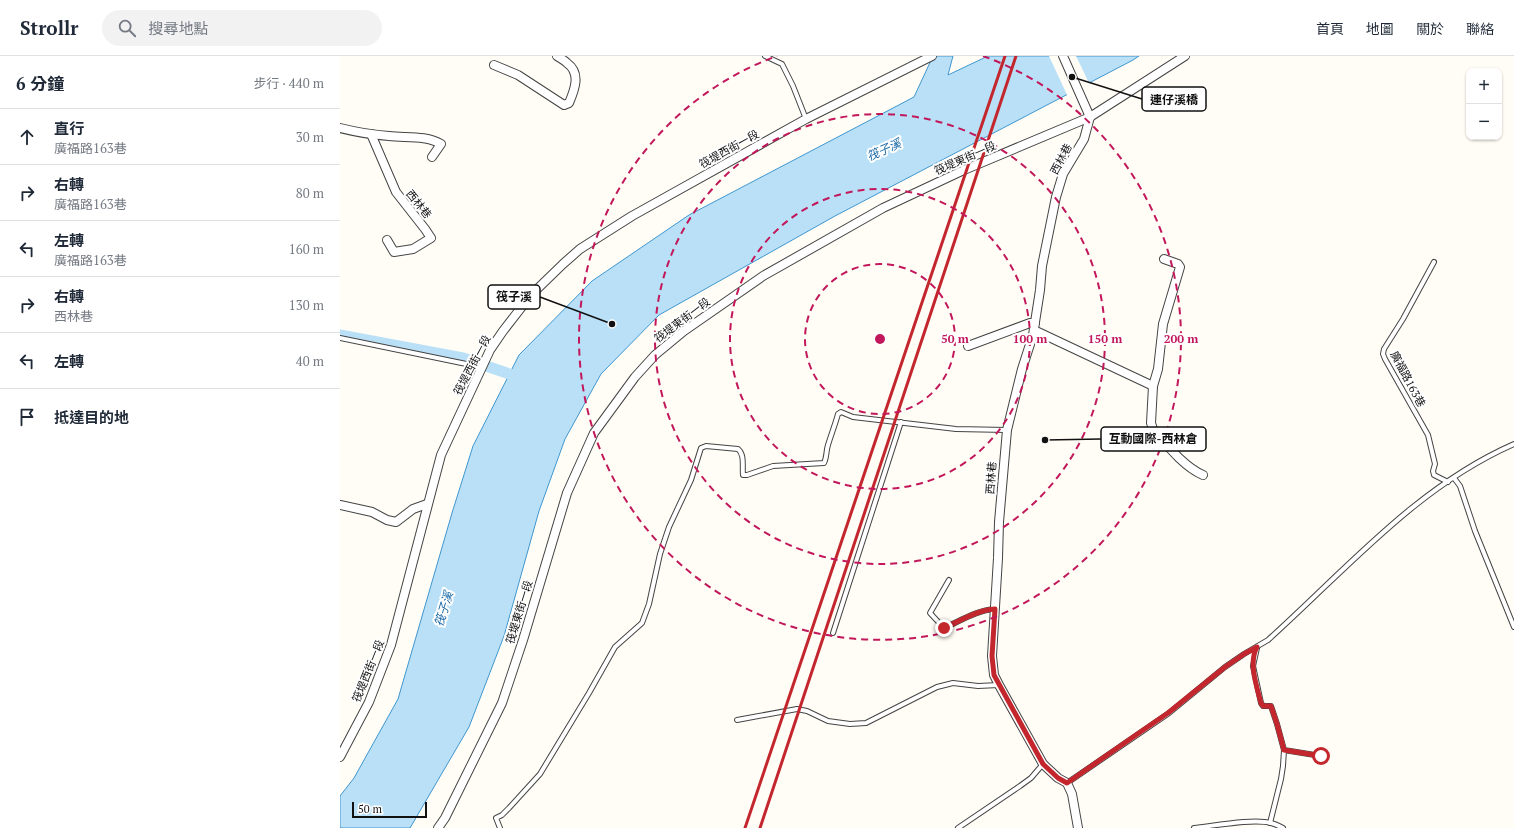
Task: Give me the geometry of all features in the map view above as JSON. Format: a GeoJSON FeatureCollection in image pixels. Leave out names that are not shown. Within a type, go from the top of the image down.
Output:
{"type":"FeatureCollection","features":[{"type":"Feature","properties":{"kind":"street"},"geometry":{"type":"LineString","coordinates":[[494,65],[518,75],[564,105],[569,103],[575,90],[576,79],[574,70],[567,62],[557,56]]}},
{"type":"Feature","properties":{"kind":"street","name":"筏堤西街一段"},"geometry":{"type":"LineString","coordinates":[[340,757],[369,702],[391,645],[441,455],[490,350],[503,330],[531,295],[580,249],[632,216],[806,119],[932,56]]}},
{"type":"Feature","properties":{"kind":"street"},"geometry":{"type":"LineString","coordinates":[[1063,56],[1090,117]]}},
{"type":"Feature","properties":{"kind":"street","name":"筏堤東街一段"},"geometry":{"type":"LineString","coordinates":[[438,828],[445,818],[502,703],[523,640],[567,493],[594,433],[636,377],[655,355],[684,331],[764,276],[883,208],[964,170],[1090,117],[1185,56]]}},
{"type":"Feature","properties":{"kind":"street","name":"西林巷"},"geometry":{"type":"LineString","coordinates":[[1067,783],[1058,778],[1043,764],[994,675],[992,656],[998,522],[1007,430],[1022,369],[1035,326],[1042,266],[1056,198],[1063,174],[1084,139],[1090,117]]}},
{"type":"Feature","properties":{"kind":"street"},"geometry":{"type":"LineString","coordinates":[[340,128],[370,134],[435,140],[441,144],[432,157]]}},
{"type":"Feature","properties":{"kind":"street","name":"西林巷"},"geometry":{"type":"LineString","coordinates":[[370,134],[396,192],[426,229],[430,238],[413,249],[394,252],[387,240]]}},
{"type":"Feature","properties":{"kind":"street"},"geometry":{"type":"LineString","coordinates":[[1164,259],[1178,264],[1180,267],[1163,324],[1158,369],[1153,386],[1150,416],[1151,423],[1153,429],[1190,467],[1194,471],[1203,475]]}},
{"type":"Feature","properties":{"kind":"street"},"geometry":{"type":"LineString","coordinates":[[968,346],[1030,323],[1153,386]]}},
{"type":"Feature","properties":{"kind":"street"},"geometry":{"type":"LineString","coordinates":[[340,505],[372,512],[387,520],[396,522],[412,509],[428,504]]}},
{"type":"Feature","properties":{"kind":"street"},"geometry":{"type":"LineString","coordinates":[[1067,783],[1072,794],[1078,828]]}},
{"type":"Feature","properties":{"kind":"lane"},"geometry":{"type":"LineString","coordinates":[[765,56],[782,64],[793,86],[806,119]]}},
{"type":"Feature","properties":{"kind":"lane","name":"廣福路163巷"},"geometry":{"type":"LineString","coordinates":[[1434,262],[1403,319],[1384,348],[1383,354],[1428,435],[1435,464],[1433,471],[1434,475],[1448,482]]}},
{"type":"Feature","properties":{"kind":"lane"},"geometry":{"type":"LineString","coordinates":[[340,338],[481,367]]}},
{"type":"Feature","properties":{"kind":"lane"},"geometry":{"type":"LineString","coordinates":[[500,828],[496,818],[502,815],[509,808],[540,774],[615,647],[642,623],[649,604],[660,554],[669,526],[691,480],[701,448],[706,446],[738,449],[741,452],[742,457],[743,475],[747,475],[773,466],[824,463],[827,446],[832,437],[838,414],[841,412],[853,417],[956,429],[1007,430]]}},
{"type":"Feature","properties":{"kind":"lane"},"geometry":{"type":"LineString","coordinates":[[833,633],[901,422]]}},
{"type":"Feature","properties":{"kind":"lane"},"geometry":{"type":"LineString","coordinates":[[1067,783],[1168,713],[1225,667],[1268,640],[1414,505],[1454,478],[1500,450],[1514,444]]}},
{"type":"Feature","properties":{"kind":"lane"},"geometry":{"type":"LineString","coordinates":[[1454,478],[1460,486],[1475,531],[1514,627]]}},
{"type":"Feature","properties":{"kind":"lane"},"geometry":{"type":"LineString","coordinates":[[949,580],[930,613],[944,628],[980,612],[995,609]]}},
{"type":"Feature","properties":{"kind":"lane"},"geometry":{"type":"LineString","coordinates":[[1257,647],[1255,651],[1254,666],[1261,703],[1263,706],[1271,706],[1284,750],[1281,779],[1270,823]]}},
{"type":"Feature","properties":{"kind":"lane"},"geometry":{"type":"LineString","coordinates":[[737,720],[797,708],[828,721],[850,724],[866,723],[937,686],[953,683],[978,686],[999,685]]}},
{"type":"Feature","properties":{"kind":"lane"},"geometry":{"type":"LineString","coordinates":[[1284,750],[1321,756]]}},
{"type":"Feature","properties":{"kind":"lane"},"geometry":{"type":"LineString","coordinates":[[958,828],[1031,778],[1043,764]]}},
{"type":"Feature","properties":{"kind":"lane"},"geometry":{"type":"LineString","coordinates":[[1194,828],[1239,823],[1270,823],[1283,828]]}},
{"type":"Feature","properties":{"kind":"water"},"geometry":{"type":"Polygon","coordinates":[[[933,56],[953,56],[948,75],[988,56],[1139,56],[835,216],[659,315],[601,374],[565,439],[539,511],[504,636],[469,727],[410,828],[340,828],[340,796],[354,778],[398,699],[473,446],[519,355],[592,281],[689,215],[914,97],[933,56]]]}},
{"type":"Feature","properties":{"kind":"pier"},"geometry":{"type":"Polygon","coordinates":[[[1049,56],[1076,56],[1090,85],[1068,97],[1049,56]]]}},
{"type":"Feature","properties":{"kind":"waterway"},"geometry":{"type":"LineString","coordinates":[[340,335],[463,358],[524,379]]}},
{"type":"Feature","properties":{"kind":"railway"},"geometry":{"type":"LineString","coordinates":[[745,828],[1005,56]]}},
{"type":"Feature","properties":{"kind":"railway"},"geometry":{"type":"LineString","coordinates":[[760,828],[1016,56]]}},
{"type":"Feature","properties":{"kind":"place","name":"連仔溪橋"},"geometry":{"type":"Point","coordinates":[1072,77]}},
{"type":"Feature","properties":{"kind":"place","name":"筏子溪"},"geometry":{"type":"Point","coordinates":[612,324]}},
{"type":"Feature","properties":{"kind":"place","name":"互動國際-西林倉"},"geometry":{"type":"Point","coordinates":[1045,440]}},
{"type":"Feature","properties":{"kind":"route"},"geometry":{"type":"LineString","coordinates":[[944,628],[980,612],[995,609],[992,656],[994,675],[1043,764],[1058,778],[1067,783],[1082,771],[1168,713],[1225,667],[1257,647],[1255,651],[1254,671],[1261,703],[1263,706],[1271,706],[1284,750],[1321,756]]}}]}
